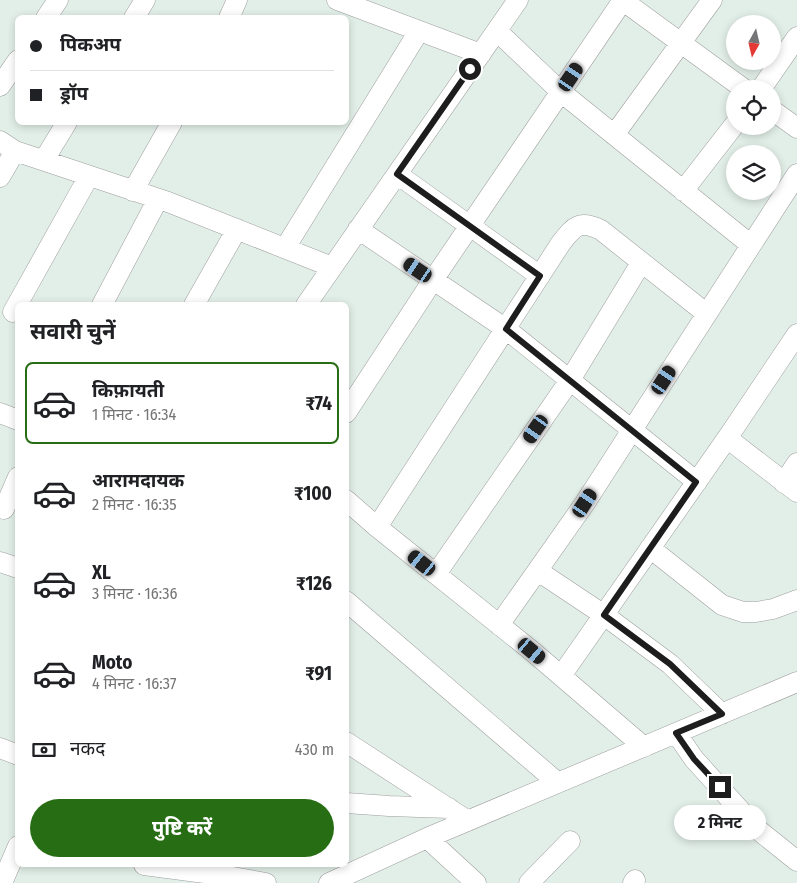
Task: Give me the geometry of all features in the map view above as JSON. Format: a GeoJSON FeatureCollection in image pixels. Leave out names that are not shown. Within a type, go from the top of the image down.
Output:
{"type":"FeatureCollection","features":[{"type":"Feature","properties":{"kind":"street"},"geometry":{"type":"LineString","coordinates":[[48,15],[58,0]]}},
{"type":"Feature","properties":{"kind":"street"},"geometry":{"type":"LineString","coordinates":[[136,15],[145,0]]}},
{"type":"Feature","properties":{"kind":"street"},"geometry":{"type":"LineString","coordinates":[[230,15],[237,0]]}},
{"type":"Feature","properties":{"kind":"street"},"geometry":{"type":"LineString","coordinates":[[337,0],[481,54]]}},
{"type":"Feature","properties":{"kind":"street"},"geometry":{"type":"LineString","coordinates":[[308,302],[518,0]]}},
{"type":"Feature","properties":{"kind":"street"},"geometry":{"type":"LineString","coordinates":[[349,408],[433,280],[622,0],[732,80]]}},
{"type":"Feature","properties":{"kind":"street"},"geometry":{"type":"LineString","coordinates":[[614,135],[712,0]]}},
{"type":"Feature","properties":{"kind":"street"},"geometry":{"type":"LineString","coordinates":[[285,248],[419,31]]}},
{"type":"Feature","properties":{"kind":"street"},"geometry":{"type":"LineString","coordinates":[[497,31],[561,92],[751,245]]}},
{"type":"Feature","properties":{"kind":"street"},"geometry":{"type":"LineString","coordinates":[[767,80],[797,37]]}},
{"type":"Feature","properties":{"kind":"street"},"geometry":{"type":"LineString","coordinates":[[0,86],[15,64]]}},
{"type":"Feature","properties":{"kind":"street"},"geometry":{"type":"LineString","coordinates":[[781,116],[797,128]]}},
{"type":"Feature","properties":{"kind":"street"},"geometry":{"type":"LineString","coordinates":[[44,160],[66,125]]}},
{"type":"Feature","properties":{"kind":"street"},"geometry":{"type":"LineString","coordinates":[[133,190],[170,125]]}},
{"type":"Feature","properties":{"kind":"street"},"geometry":{"type":"LineString","coordinates":[[683,191],[726,135]]}},
{"type":"Feature","properties":{"kind":"street"},"geometry":{"type":"LineString","coordinates":[[0,177],[7,146],[158,199],[332,267]]}},
{"type":"Feature","properties":{"kind":"street"},"geometry":{"type":"LineString","coordinates":[[397,174],[540,276]]}},
{"type":"Feature","properties":{"kind":"street"},"geometry":{"type":"LineString","coordinates":[[499,625],[538,571],[632,430],[797,174]]}},
{"type":"Feature","properties":{"kind":"street"},"geometry":{"type":"LineString","coordinates":[[19,302],[89,176]]}},
{"type":"Feature","properties":{"kind":"street"},"geometry":{"type":"LineString","coordinates":[[104,302],[158,199]]}},
{"type":"Feature","properties":{"kind":"street"},"geometry":{"type":"LineString","coordinates":[[377,527],[561,242],[572,229],[588,224],[601,230],[707,314]]}},
{"type":"Feature","properties":{"kind":"street"},"geometry":{"type":"LineString","coordinates":[[196,302],[237,229]]}},
{"type":"Feature","properties":{"kind":"street"},"geometry":{"type":"LineString","coordinates":[[358,229],[506,329],[696,482]]}},
{"type":"Feature","properties":{"kind":"street"},"geometry":{"type":"LineString","coordinates":[[436,574],[570,380],[641,263]]}},
{"type":"Feature","properties":{"kind":"street"},"geometry":{"type":"LineString","coordinates":[[13,312],[15,308]]}},
{"type":"Feature","properties":{"kind":"street"},"geometry":{"type":"LineString","coordinates":[[561,676],[797,334]]}},
{"type":"Feature","properties":{"kind":"street"},"geometry":{"type":"LineString","coordinates":[[0,413],[15,419]]}},
{"type":"Feature","properties":{"kind":"street"},"geometry":{"type":"LineString","coordinates":[[727,438],[791,487],[797,463]]}},
{"type":"Feature","properties":{"kind":"street"},"geometry":{"type":"LineString","coordinates":[[7,510],[15,486]]}},
{"type":"Feature","properties":{"kind":"street"},"geometry":{"type":"LineString","coordinates":[[349,503],[561,676],[644,747]]}},
{"type":"Feature","properties":{"kind":"street"},"geometry":{"type":"LineString","coordinates":[[650,548],[722,606],[743,612],[756,612],[773,609],[797,600]]}},
{"type":"Feature","properties":{"kind":"street"},"geometry":{"type":"LineString","coordinates":[[538,571],[604,615],[670,664],[722,714]]}},
{"type":"Feature","properties":{"kind":"street"},"geometry":{"type":"LineString","coordinates":[[349,604],[558,783]]}},
{"type":"Feature","properties":{"kind":"street"},"geometry":{"type":"LineString","coordinates":[[329,883],[427,838],[797,682]]}},
{"type":"Feature","properties":{"kind":"street"},"geometry":{"type":"LineString","coordinates":[[676,733],[694,759],[757,829],[797,861]]}},
{"type":"Feature","properties":{"kind":"street"},"geometry":{"type":"LineString","coordinates":[[349,744],[468,821]]}},
{"type":"Feature","properties":{"kind":"street"},"geometry":{"type":"LineString","coordinates":[[0,748],[15,754]]}},
{"type":"Feature","properties":{"kind":"street"},"geometry":{"type":"LineString","coordinates":[[349,803],[448,808]]}},
{"type":"Feature","properties":{"kind":"street"},"geometry":{"type":"LineString","coordinates":[[427,838],[476,883]]}},
{"type":"Feature","properties":{"kind":"street"},"geometry":{"type":"LineString","coordinates":[[530,883],[570,841]]}},
{"type":"Feature","properties":{"kind":"street"},"geometry":{"type":"LineString","coordinates":[[2,883],[15,853]]}},
{"type":"Feature","properties":{"kind":"street"},"geometry":{"type":"LineString","coordinates":[[159,867],[266,883]]}},
{"type":"Feature","properties":{"kind":"route"},"geometry":{"type":"LineString","coordinates":[[470,69],[397,174],[540,276],[506,329],[696,482],[604,615],[670,664],[722,714],[676,733],[694,759],[720,787]]}}]}
